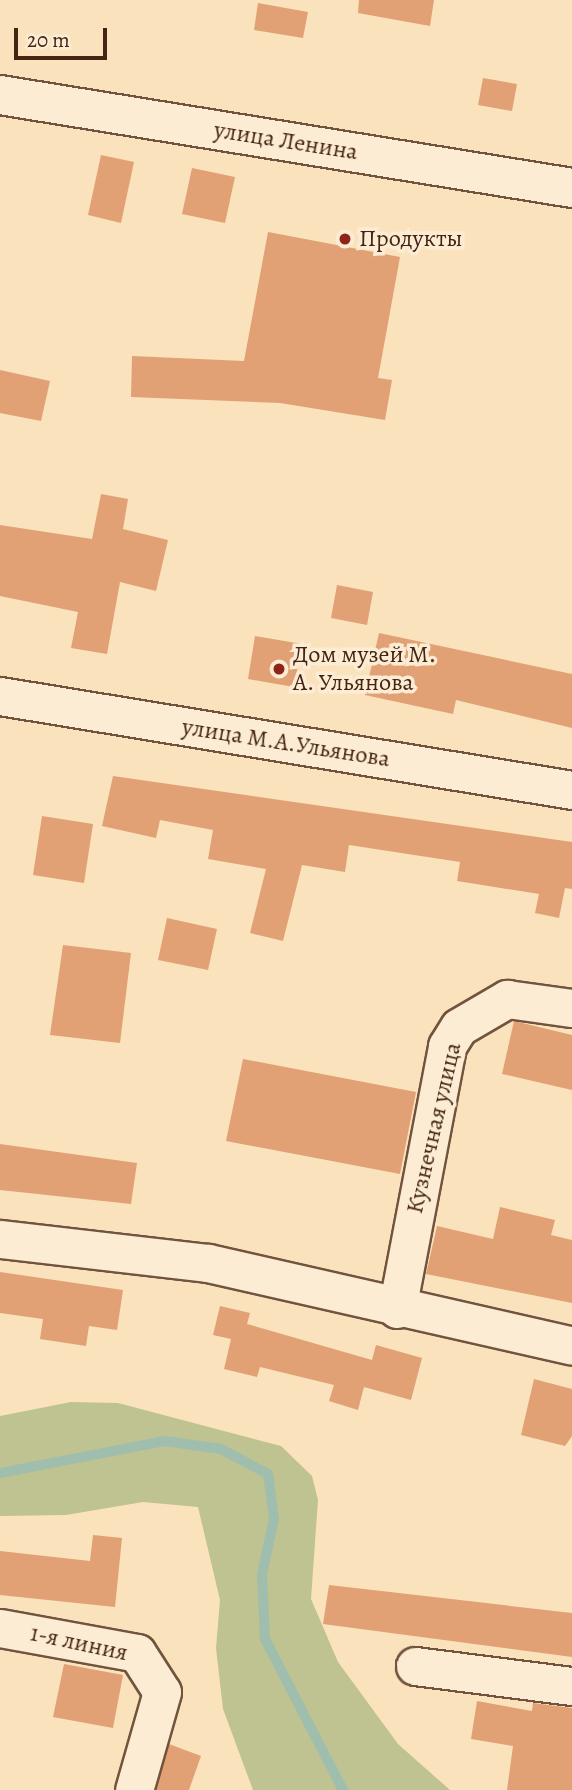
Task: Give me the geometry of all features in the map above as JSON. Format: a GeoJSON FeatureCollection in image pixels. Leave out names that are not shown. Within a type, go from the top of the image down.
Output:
{"type":"FeatureCollection","features":[{"type":"Feature","properties":{"kind":"main road","name":"улица Ленина"},"geometry":{"type":"LineString","coordinates":[[0,95],[572,188]]}},
{"type":"Feature","properties":{"kind":"street","name":"улица М.А.Ульянова"},"geometry":{"type":"LineString","coordinates":[[0,696],[572,790]]}},
{"type":"Feature","properties":{"kind":"street","name":"Кузнечная улица"},"geometry":{"type":"LineString","coordinates":[[397,1308],[447,1046],[458,1027],[472,1013],[507,999],[572,1008]]}},
{"type":"Feature","properties":{"kind":"street"},"geometry":{"type":"LineString","coordinates":[[0,1239],[208,1263],[572,1346]]}},
{"type":"Feature","properties":{"kind":"street","name":"1-я линия"},"geometry":{"type":"LineString","coordinates":[[0,1628],[137,1653],[162,1692],[134,1790]]}},
{"type":"Feature","properties":{"kind":"street"},"geometry":{"type":"LineString","coordinates":[[415,1666],[572,1686]]}},
{"type":"Feature","properties":{"kind":"green space"},"geometry":{"type":"Polygon","coordinates":[[[71,1402],[118,1403],[281,1446],[312,1476],[318,1500],[311,1599],[338,1662],[398,1744],[450,1790],[253,1790],[223,1709],[216,1648],[220,1600],[198,1507],[143,1502],[66,1515],[0,1516],[0,1416],[71,1402]]]}},
{"type":"Feature","properties":{"kind":"building"},"geometry":{"type":"Polygon","coordinates":[[[359,0],[434,0],[430,26],[358,13],[359,0]]]}},
{"type":"Feature","properties":{"kind":"building"},"geometry":{"type":"Polygon","coordinates":[[[258,3],[308,12],[303,38],[254,30],[258,3]]]}},
{"type":"Feature","properties":{"kind":"building"},"geometry":{"type":"Polygon","coordinates":[[[483,78],[517,84],[512,111],[478,105],[483,78]]]}},
{"type":"Feature","properties":{"kind":"building"},"geometry":{"type":"Polygon","coordinates":[[[101,155],[134,162],[121,223],[88,215],[101,155]]]}},
{"type":"Feature","properties":{"kind":"building"},"geometry":{"type":"Polygon","coordinates":[[[192,168],[235,177],[225,223],[182,214],[192,168]]]}},
{"type":"Feature","properties":{"kind":"building"},"geometry":{"type":"Polygon","coordinates":[[[268,232],[400,257],[378,378],[392,380],[385,420],[280,403],[131,397],[132,356],[244,361],[268,232]]]}},
{"type":"Feature","properties":{"kind":"building"},"geometry":{"type":"Polygon","coordinates":[[[0,370],[50,381],[41,421],[0,413],[0,370]]]}},
{"type":"Feature","properties":{"kind":"building"},"geometry":{"type":"Polygon","coordinates":[[[101,494],[128,499],[123,529],[168,540],[156,591],[120,582],[107,654],[71,648],[78,612],[0,596],[0,525],[92,539],[101,494]]]}},
{"type":"Feature","properties":{"kind":"building"},"geometry":{"type":"Polygon","coordinates":[[[337,585],[373,592],[367,625],[331,618],[337,585]]]}},
{"type":"Feature","properties":{"kind":"building"},"geometry":{"type":"Polygon","coordinates":[[[379,633],[572,674],[572,728],[456,700],[453,714],[365,695],[379,633]]]}},
{"type":"Feature","properties":{"kind":"building"},"geometry":{"type":"Polygon","coordinates":[[[255,636],[302,644],[294,687],[248,679],[255,636]]]}},
{"type":"Feature","properties":{"kind":"building"},"geometry":{"type":"Polygon","coordinates":[[[113,776],[572,842],[572,889],[565,888],[559,918],[535,913],[539,894],[457,881],[460,862],[349,845],[345,872],[302,865],[283,941],[250,933],[266,869],[208,859],[213,830],[160,820],[156,838],[102,826],[113,776]]]}},
{"type":"Feature","properties":{"kind":"building"},"geometry":{"type":"Polygon","coordinates":[[[42,816],[93,824],[84,883],[33,875],[42,816]]]}},
{"type":"Feature","properties":{"kind":"building"},"geometry":{"type":"Polygon","coordinates":[[[167,918],[217,929],[208,970],[158,960],[167,918]]]}},
{"type":"Feature","properties":{"kind":"building"},"geometry":{"type":"Polygon","coordinates":[[[63,945],[131,953],[120,1043],[50,1035],[63,945]]]}},
{"type":"Feature","properties":{"kind":"building"},"geometry":{"type":"Polygon","coordinates":[[[514,1021],[572,1035],[572,1090],[502,1074],[514,1021]]]}},
{"type":"Feature","properties":{"kind":"building"},"geometry":{"type":"Polygon","coordinates":[[[243,1059],[416,1092],[400,1174],[226,1141],[243,1059]]]}},
{"type":"Feature","properties":{"kind":"building"},"geometry":{"type":"Polygon","coordinates":[[[0,1144],[137,1163],[131,1204],[0,1190],[0,1144]]]}},
{"type":"Feature","properties":{"kind":"building"},"geometry":{"type":"Polygon","coordinates":[[[500,1207],[555,1220],[551,1235],[572,1240],[572,1303],[426,1274],[437,1226],[493,1239],[500,1207]]]}},
{"type":"Feature","properties":{"kind":"building"},"geometry":{"type":"Polygon","coordinates":[[[0,1272],[123,1290],[117,1330],[89,1326],[86,1346],[40,1339],[43,1319],[0,1313],[0,1272]]]}},
{"type":"Feature","properties":{"kind":"building"},"geometry":{"type":"Polygon","coordinates":[[[220,1306],[250,1313],[247,1324],[372,1360],[376,1345],[422,1358],[411,1400],[364,1387],[358,1410],[329,1401],[334,1385],[260,1367],[257,1377],[224,1369],[231,1339],[213,1335],[220,1306]]]}},
{"type":"Feature","properties":{"kind":"building"},"geometry":{"type":"Polygon","coordinates":[[[534,1379],[572,1389],[572,1436],[565,1446],[521,1435],[534,1379]]]}},
{"type":"Feature","properties":{"kind":"building"},"geometry":{"type":"Polygon","coordinates":[[[93,1535],[122,1538],[115,1607],[0,1595],[0,1551],[90,1561],[93,1535]]]}},
{"type":"Feature","properties":{"kind":"building"},"geometry":{"type":"Polygon","coordinates":[[[329,1585],[572,1613],[572,1657],[323,1624],[329,1585]]]}},
{"type":"Feature","properties":{"kind":"building"},"geometry":{"type":"Polygon","coordinates":[[[64,1664],[123,1675],[113,1728],[53,1717],[64,1664]]]}},
{"type":"Feature","properties":{"kind":"building"},"geometry":{"type":"Polygon","coordinates":[[[477,1701],[532,1711],[533,1703],[572,1708],[572,1790],[507,1790],[513,1746],[471,1739],[477,1701]]]}},
{"type":"Feature","properties":{"kind":"building"},"geometry":{"type":"Polygon","coordinates":[[[169,1744],[201,1756],[189,1790],[156,1790],[169,1744]]]}},
{"type":"Feature","properties":{"kind":"waterway"},"geometry":{"type":"LineString","coordinates":[[0,1473],[164,1441],[221,1449],[268,1474],[274,1519],[262,1574],[265,1639],[343,1790]]}},
{"type":"Feature","properties":{"kind":"place","name":"Продукты"},"geometry":{"type":"Point","coordinates":[345,239]}},
{"type":"Feature","properties":{"kind":"place","name":"Дом музей М. А. Ульянова"},"geometry":{"type":"Point","coordinates":[279,669]}}]}
